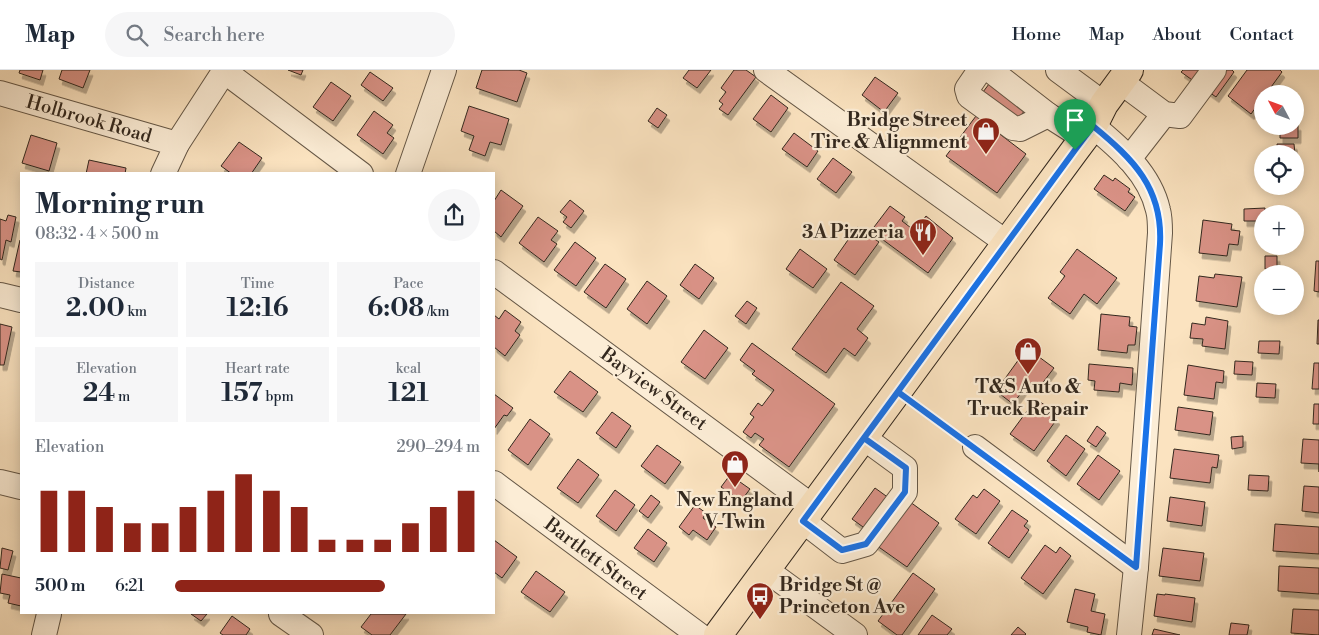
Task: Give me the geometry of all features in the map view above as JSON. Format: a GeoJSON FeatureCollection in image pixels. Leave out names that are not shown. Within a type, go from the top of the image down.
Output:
{"type":"FeatureCollection","features":[{"type":"Feature","properties":{"kind":"main road"},"geometry":{"type":"LineString","coordinates":[[718,635],[1007,243],[1125,76]]}},
{"type":"Feature","properties":{"kind":"street"},"geometry":{"type":"LineString","coordinates":[[409,172],[444,70]]}},
{"type":"Feature","properties":{"kind":"street"},"geometry":{"type":"LineString","coordinates":[[766,70],[1007,243]]}},
{"type":"Feature","properties":{"kind":"street"},"geometry":{"type":"LineString","coordinates":[[980,70],[967,88],[969,96],[1013,128],[1020,129],[1048,115]]}},
{"type":"Feature","properties":{"kind":"street"},"geometry":{"type":"LineString","coordinates":[[990,70],[1048,115],[1094,122]]}},
{"type":"Feature","properties":{"kind":"street"},"geometry":{"type":"LineString","coordinates":[[1058,70],[1094,122],[1139,170],[1150,188],[1158,210],[1160,233],[1136,567],[1129,635]]}},
{"type":"Feature","properties":{"kind":"street"},"geometry":{"type":"LineString","coordinates":[[1125,76],[1164,114],[1180,116],[1214,70]]}},
{"type":"Feature","properties":{"kind":"street"},"geometry":{"type":"LineString","coordinates":[[165,172],[178,144],[224,71],[358,172]]}},
{"type":"Feature","properties":{"kind":"street","name":"Holbrook Road"},"geometry":{"type":"LineString","coordinates":[[0,93],[178,144]]}},
{"type":"Feature","properties":{"kind":"street"},"geometry":{"type":"LineString","coordinates":[[1129,159],[1164,114]]}},
{"type":"Feature","properties":{"kind":"street","name":"Bayview Street"},"geometry":{"type":"LineString","coordinates":[[495,273],[808,514],[842,550],[866,544],[905,492],[906,468],[864,438]]}},
{"type":"Feature","properties":{"kind":"street"},"geometry":{"type":"LineString","coordinates":[[0,295],[20,300]]}},
{"type":"Feature","properties":{"kind":"street"},"geometry":{"type":"LineString","coordinates":[[975,447],[1136,567]]}},
{"type":"Feature","properties":{"kind":"street"},"geometry":{"type":"LineString","coordinates":[[0,482],[20,487]]}},
{"type":"Feature","properties":{"kind":"street","name":"Bartlett Street"},"geometry":{"type":"LineString","coordinates":[[495,484],[699,635]]}},
{"type":"Feature","properties":{"kind":"street"},"geometry":{"type":"LineString","coordinates":[[766,570],[855,635]]}},
{"type":"Feature","properties":{"kind":"street"},"geometry":{"type":"LineString","coordinates":[[44,635],[49,614]]}},
{"type":"Feature","properties":{"kind":"street"},"geometry":{"type":"LineString","coordinates":[[281,614],[311,635]]}},
{"type":"Feature","properties":{"kind":"path"},"geometry":{"type":"LineString","coordinates":[[898,392],[975,447]]}},
{"type":"Feature","properties":{"kind":"building"},"geometry":{"type":"Polygon","coordinates":[[[20,70],[43,70],[40,80],[19,73],[20,70]]]}},
{"type":"Feature","properties":{"kind":"building"},"geometry":{"type":"Polygon","coordinates":[[[62,70],[90,70],[83,88],[59,79],[62,70]]]}},
{"type":"Feature","properties":{"kind":"building"},"geometry":{"type":"Polygon","coordinates":[[[288,70],[303,70],[301,75],[288,70]]]}},
{"type":"Feature","properties":{"kind":"building"},"geometry":{"type":"Polygon","coordinates":[[[482,70],[519,70],[527,73],[517,102],[476,88],[482,70]]]}},
{"type":"Feature","properties":{"kind":"building"},"geometry":{"type":"Polygon","coordinates":[[[689,70],[711,70],[697,88],[683,78],[689,70]]]}},
{"type":"Feature","properties":{"kind":"building"},"geometry":{"type":"Polygon","coordinates":[[[734,70],[746,70],[756,77],[728,115],[719,109],[723,104],[719,101],[726,92],[721,88],[734,70]]]}},
{"type":"Feature","properties":{"kind":"building"},"geometry":{"type":"Polygon","coordinates":[[[1183,70],[1232,70],[1234,72],[1216,97],[1181,72],[1183,70]]]}},
{"type":"Feature","properties":{"kind":"building"},"geometry":{"type":"Polygon","coordinates":[[[1247,70],[1280,70],[1282,72],[1273,85],[1254,85],[1254,110],[1251,114],[1228,96],[1247,70]]]}},
{"type":"Feature","properties":{"kind":"building"},"geometry":{"type":"Polygon","coordinates":[[[370,72],[393,88],[383,101],[361,85],[370,72]]]}},
{"type":"Feature","properties":{"kind":"building"},"geometry":{"type":"Polygon","coordinates":[[[875,77],[898,93],[884,112],[862,95],[875,77]]]}},
{"type":"Feature","properties":{"kind":"building"},"geometry":{"type":"Polygon","coordinates":[[[331,82],[351,96],[333,121],[313,107],[331,82]]]}},
{"type":"Feature","properties":{"kind":"building"},"geometry":{"type":"Polygon","coordinates":[[[989,84],[1025,110],[1016,122],[980,96],[989,84]]]}},
{"type":"Feature","properties":{"kind":"building"},"geometry":{"type":"Polygon","coordinates":[[[771,95],[788,108],[771,132],[753,119],[771,95]]]}},
{"type":"Feature","properties":{"kind":"building"},"geometry":{"type":"Polygon","coordinates":[[[469,106],[509,119],[501,145],[490,142],[485,156],[469,150],[474,136],[461,131],[469,106]]]}},
{"type":"Feature","properties":{"kind":"building"},"geometry":{"type":"Polygon","coordinates":[[[657,108],[667,115],[658,128],[648,121],[657,108]]]}},
{"type":"Feature","properties":{"kind":"building"},"geometry":{"type":"Polygon","coordinates":[[[374,111],[393,125],[387,133],[394,138],[383,154],[357,135],[374,111]]]}},
{"type":"Feature","properties":{"kind":"building","name":"Bridge Street Tire & Alignment"},"geometry":{"type":"Polygon","coordinates":[[[976,116],[1026,154],[997,193],[946,156],[976,116]]]}},
{"type":"Feature","properties":{"kind":"building"},"geometry":{"type":"Polygon","coordinates":[[[794,133],[818,151],[807,167],[782,149],[794,133]]]}},
{"type":"Feature","properties":{"kind":"building"},"geometry":{"type":"Polygon","coordinates":[[[31,135],[57,143],[49,171],[22,163],[31,135]]]}},
{"type":"Feature","properties":{"kind":"building"},"geometry":{"type":"Polygon","coordinates":[[[1280,135],[1298,135],[1298,138],[1280,138],[1280,135]]]}},
{"type":"Feature","properties":{"kind":"building"},"geometry":{"type":"Polygon","coordinates":[[[239,142],[262,158],[252,172],[229,172],[221,166],[239,142]]]}},
{"type":"Feature","properties":{"kind":"building"},"geometry":{"type":"Polygon","coordinates":[[[1277,144],[1294,145],[1277,145],[1277,144]]]}},
{"type":"Feature","properties":{"kind":"building"},"geometry":{"type":"Polygon","coordinates":[[[833,158],[852,172],[836,193],[817,179],[833,158]]]}},
{"type":"Feature","properties":{"kind":"building"},"geometry":{"type":"Polygon","coordinates":[[[89,160],[126,168],[125,172],[86,172],[89,160]]]}},
{"type":"Feature","properties":{"kind":"building"},"geometry":{"type":"Polygon","coordinates":[[[1104,175],[1113,181],[1115,178],[1130,189],[1128,192],[1135,197],[1125,211],[1094,189],[1104,175]]]}},
{"type":"Feature","properties":{"kind":"building"},"geometry":{"type":"Polygon","coordinates":[[[501,190],[523,206],[501,237],[495,232],[495,199],[501,190]]]}},
{"type":"Feature","properties":{"kind":"building"},"geometry":{"type":"Polygon","coordinates":[[[570,200],[584,211],[571,228],[563,222],[567,217],[560,212],[570,200]]]}},
{"type":"Feature","properties":{"kind":"building","name":"3A Pizzeria"},"geometry":{"type":"Polygon","coordinates":[[[890,206],[905,217],[902,221],[915,231],[926,216],[953,238],[928,273],[871,231],[890,206]]]}},
{"type":"Feature","properties":{"kind":"building"},"geometry":{"type":"Polygon","coordinates":[[[1244,209],[1254,209],[1254,221],[1244,221],[1244,209]]]}},
{"type":"Feature","properties":{"kind":"building"},"geometry":{"type":"Polygon","coordinates":[[[8,215],[16,217],[11,242],[6,240],[2,260],[0,259],[0,219],[6,221],[8,215]]]}},
{"type":"Feature","properties":{"kind":"building"},"geometry":{"type":"Polygon","coordinates":[[[538,217],[558,231],[551,240],[557,244],[544,262],[519,243],[538,217]]]}},
{"type":"Feature","properties":{"kind":"building"},"geometry":{"type":"Polygon","coordinates":[[[1203,220],[1232,224],[1231,230],[1240,231],[1238,245],[1229,244],[1227,256],[1199,253],[1203,220]]]}},
{"type":"Feature","properties":{"kind":"building"},"geometry":{"type":"Polygon","coordinates":[[[857,227],[879,242],[855,275],[834,260],[857,227]]]}},
{"type":"Feature","properties":{"kind":"building"},"geometry":{"type":"Polygon","coordinates":[[[20,240],[20,272],[13,271],[20,240]]]}},
{"type":"Feature","properties":{"kind":"building"},"geometry":{"type":"Polygon","coordinates":[[[575,242],[596,258],[576,286],[554,270],[575,242]]]}},
{"type":"Feature","properties":{"kind":"building"},"geometry":{"type":"Polygon","coordinates":[[[800,249],[827,269],[813,288],[786,269],[800,249]]]}},
{"type":"Feature","properties":{"kind":"building"},"geometry":{"type":"Polygon","coordinates":[[[1077,249],[1117,278],[1097,304],[1084,294],[1070,314],[1048,298],[1065,276],[1060,272],[1077,249]]]}},
{"type":"Feature","properties":{"kind":"building"},"geometry":{"type":"Polygon","coordinates":[[[1265,256],[1277,256],[1277,265],[1265,265],[1265,256]]]}},
{"type":"Feature","properties":{"kind":"building"},"geometry":{"type":"Polygon","coordinates":[[[1316,261],[1319,261],[1319,292],[1314,291],[1316,261]]]}},
{"type":"Feature","properties":{"kind":"building"},"geometry":{"type":"Polygon","coordinates":[[[605,264],[626,279],[606,308],[584,292],[605,264]]]}},
{"type":"Feature","properties":{"kind":"building"},"geometry":{"type":"Polygon","coordinates":[[[695,264],[714,278],[699,299],[680,285],[695,264]]]}},
{"type":"Feature","properties":{"kind":"building"},"geometry":{"type":"Polygon","coordinates":[[[1215,274],[1242,277],[1237,307],[1196,301],[1199,276],[1214,278],[1215,274]]]}},
{"type":"Feature","properties":{"kind":"building"},"geometry":{"type":"Polygon","coordinates":[[[647,281],[667,296],[647,324],[627,309],[647,281]]]}},
{"type":"Feature","properties":{"kind":"building"},"geometry":{"type":"Polygon","coordinates":[[[841,282],[874,306],[857,329],[868,338],[855,356],[844,348],[826,373],[792,349],[841,282]]]}},
{"type":"Feature","properties":{"kind":"building"},"geometry":{"type":"Polygon","coordinates":[[[747,301],[757,308],[746,324],[735,316],[747,301]]]}},
{"type":"Feature","properties":{"kind":"building"},"geometry":{"type":"Polygon","coordinates":[[[505,310],[521,322],[515,331],[520,335],[505,356],[495,348],[495,316],[499,319],[505,310]]]}},
{"type":"Feature","properties":{"kind":"building"},"geometry":{"type":"Polygon","coordinates":[[[1101,314],[1130,317],[1129,326],[1137,327],[1135,345],[1128,345],[1127,353],[1098,350],[1101,314]]]}},
{"type":"Feature","properties":{"kind":"building"},"geometry":{"type":"Polygon","coordinates":[[[1206,317],[1228,321],[1225,349],[1202,346],[1203,339],[1190,338],[1192,323],[1205,325],[1206,317]]]}},
{"type":"Feature","properties":{"kind":"building"},"geometry":{"type":"Polygon","coordinates":[[[1318,320],[1319,344],[1317,344],[1318,320]]]}},
{"type":"Feature","properties":{"kind":"building"},"geometry":{"type":"Polygon","coordinates":[[[0,324],[12,327],[4,365],[0,365],[0,324]]]}},
{"type":"Feature","properties":{"kind":"building"},"geometry":{"type":"Polygon","coordinates":[[[704,330],[728,348],[705,379],[681,362],[704,330]]]}},
{"type":"Feature","properties":{"kind":"building"},"geometry":{"type":"Polygon","coordinates":[[[1259,341],[1280,341],[1279,354],[1258,353],[1259,341]]]}},
{"type":"Feature","properties":{"kind":"building"},"geometry":{"type":"Polygon","coordinates":[[[752,343],[835,404],[789,467],[759,445],[764,439],[755,433],[751,438],[743,432],[754,417],[750,414],[758,403],[762,406],[774,390],[752,374],[755,371],[740,360],[752,343]]]}},
{"type":"Feature","properties":{"kind":"building","name":"T&S Auto & Truck Repair"},"geometry":{"type":"Polygon","coordinates":[[[1027,348],[1054,368],[1038,389],[1029,382],[1013,404],[996,391],[1027,348]]]}},
{"type":"Feature","properties":{"kind":"building"},"geometry":{"type":"Polygon","coordinates":[[[1235,361],[1253,362],[1252,375],[1234,374],[1235,361]]]}},
{"type":"Feature","properties":{"kind":"building"},"geometry":{"type":"Polygon","coordinates":[[[1314,363],[1319,363],[1319,389],[1312,389],[1314,363]]]}},
{"type":"Feature","properties":{"kind":"building"},"geometry":{"type":"Polygon","coordinates":[[[1089,364],[1133,368],[1132,385],[1120,383],[1119,392],[1094,390],[1095,381],[1088,380],[1089,364]]]}},
{"type":"Feature","properties":{"kind":"building"},"geometry":{"type":"Polygon","coordinates":[[[1188,365],[1224,371],[1223,383],[1216,382],[1214,399],[1184,395],[1188,365]]]}},
{"type":"Feature","properties":{"kind":"building"},"geometry":{"type":"Polygon","coordinates":[[[570,371],[598,392],[583,412],[554,392],[570,371]]]}},
{"type":"Feature","properties":{"kind":"building"},"geometry":{"type":"Polygon","coordinates":[[[1257,383],[1276,384],[1275,398],[1256,397],[1257,383]]]}},
{"type":"Feature","properties":{"kind":"building"},"geometry":{"type":"Polygon","coordinates":[[[495,395],[513,408],[507,416],[504,415],[495,428],[495,395]]]}},
{"type":"Feature","properties":{"kind":"building"},"geometry":{"type":"Polygon","coordinates":[[[1036,399],[1046,406],[1043,409],[1057,419],[1034,451],[1010,434],[1036,399]]]}},
{"type":"Feature","properties":{"kind":"building"},"geometry":{"type":"Polygon","coordinates":[[[1314,404],[1319,404],[1319,424],[1313,424],[1314,404]]]}},
{"type":"Feature","properties":{"kind":"building"},"geometry":{"type":"Polygon","coordinates":[[[1178,407],[1213,412],[1210,435],[1175,430],[1178,407]]]}},
{"type":"Feature","properties":{"kind":"building"},"geometry":{"type":"Polygon","coordinates":[[[612,412],[631,426],[616,448],[596,433],[612,412]]]}},
{"type":"Feature","properties":{"kind":"building"},"geometry":{"type":"Polygon","coordinates":[[[530,419],[550,434],[528,465],[508,450],[530,419]]]}},
{"type":"Feature","properties":{"kind":"building"},"geometry":{"type":"Polygon","coordinates":[[[1097,426],[1106,433],[1096,447],[1087,441],[1097,426]]]}},
{"type":"Feature","properties":{"kind":"building"},"geometry":{"type":"Polygon","coordinates":[[[1066,435],[1085,449],[1066,476],[1047,461],[1066,435]]]}},
{"type":"Feature","properties":{"kind":"building"},"geometry":{"type":"Polygon","coordinates":[[[1243,436],[1243,447],[1232,449],[1231,437],[1243,436]]]}},
{"type":"Feature","properties":{"kind":"building"},"geometry":{"type":"Polygon","coordinates":[[[1303,439],[1319,440],[1319,464],[1301,463],[1303,439]]]}},
{"type":"Feature","properties":{"kind":"building"},"geometry":{"type":"Polygon","coordinates":[[[657,445],[681,462],[665,484],[641,466],[657,445]]]}},
{"type":"Feature","properties":{"kind":"building"},"geometry":{"type":"Polygon","coordinates":[[[1174,449],[1219,455],[1217,468],[1212,467],[1210,483],[1170,478],[1174,449]]]}},
{"type":"Feature","properties":{"kind":"building"},"geometry":{"type":"Polygon","coordinates":[[[1098,455],[1120,471],[1099,500],[1077,484],[1098,455]]]}},
{"type":"Feature","properties":{"kind":"building"},"geometry":{"type":"Polygon","coordinates":[[[578,459],[599,475],[578,503],[557,488],[578,459]]]}},
{"type":"Feature","properties":{"kind":"building","name":"New England V-Twin"},"geometry":{"type":"Polygon","coordinates":[[[730,475],[750,489],[741,501],[721,487],[730,475]]]}},
{"type":"Feature","properties":{"kind":"building"},"geometry":{"type":"Polygon","coordinates":[[[1249,475],[1269,476],[1268,491],[1248,490],[1249,475]]]}},
{"type":"Feature","properties":{"kind":"building"},"geometry":{"type":"Polygon","coordinates":[[[1304,486],[1319,487],[1319,513],[1302,511],[1304,486]]]}},
{"type":"Feature","properties":{"kind":"building"},"geometry":{"type":"Polygon","coordinates":[[[875,488],[893,501],[870,532],[852,519],[875,488]]]}},
{"type":"Feature","properties":{"kind":"building"},"geometry":{"type":"Polygon","coordinates":[[[984,489],[1000,501],[976,534],[955,519],[973,495],[977,498],[984,489]]]}},
{"type":"Feature","properties":{"kind":"building"},"geometry":{"type":"Polygon","coordinates":[[[615,490],[635,505],[616,531],[596,516],[615,490]]]}},
{"type":"Feature","properties":{"kind":"building"},"geometry":{"type":"Polygon","coordinates":[[[651,495],[660,502],[648,518],[639,511],[651,495]]]}},
{"type":"Feature","properties":{"kind":"building"},"geometry":{"type":"Polygon","coordinates":[[[1170,497],[1205,502],[1202,526],[1167,521],[1170,497]]]}},
{"type":"Feature","properties":{"kind":"building"},"geometry":{"type":"Polygon","coordinates":[[[906,499],[939,523],[907,567],[873,543],[906,499]]]}},
{"type":"Feature","properties":{"kind":"building"},"geometry":{"type":"Polygon","coordinates":[[[695,505],[706,513],[703,518],[716,527],[707,540],[693,530],[689,535],[679,527],[695,505]]]}},
{"type":"Feature","properties":{"kind":"building"},"geometry":{"type":"Polygon","coordinates":[[[1012,510],[1028,521],[1024,526],[1029,530],[1009,558],[988,543],[1012,510]]]}},
{"type":"Feature","properties":{"kind":"building"},"geometry":{"type":"Polygon","coordinates":[[[1275,524],[1319,527],[1319,554],[1273,551],[1275,524]]]}},
{"type":"Feature","properties":{"kind":"building"},"geometry":{"type":"Polygon","coordinates":[[[648,529],[667,543],[654,562],[634,548],[648,529]]]}},
{"type":"Feature","properties":{"kind":"building"},"geometry":{"type":"Polygon","coordinates":[[[495,541],[517,557],[502,578],[495,573],[495,541]]]}},
{"type":"Feature","properties":{"kind":"building"},"geometry":{"type":"Polygon","coordinates":[[[1045,545],[1056,553],[1060,547],[1071,556],[1043,594],[1021,578],[1045,545]]]}},
{"type":"Feature","properties":{"kind":"building"},"geometry":{"type":"Polygon","coordinates":[[[2,548],[13,551],[8,570],[0,568],[2,548]]]}},
{"type":"Feature","properties":{"kind":"building"},"geometry":{"type":"Polygon","coordinates":[[[1163,548],[1204,553],[1200,581],[1159,576],[1163,548]]]}},
{"type":"Feature","properties":{"kind":"building"},"geometry":{"type":"Polygon","coordinates":[[[1279,566],[1319,568],[1319,594],[1278,591],[1279,566]]]}},
{"type":"Feature","properties":{"kind":"building"},"geometry":{"type":"Polygon","coordinates":[[[536,571],[565,592],[550,612],[521,592],[536,571]]]}},
{"type":"Feature","properties":{"kind":"building"},"geometry":{"type":"Polygon","coordinates":[[[913,573],[935,589],[902,635],[897,635],[878,621],[913,573]]]}},
{"type":"Feature","properties":{"kind":"building"},"geometry":{"type":"Polygon","coordinates":[[[2,574],[20,578],[20,606],[8,603],[10,595],[0,593],[2,574]]]}},
{"type":"Feature","properties":{"kind":"building"},"geometry":{"type":"Polygon","coordinates":[[[1075,589],[1095,594],[1091,611],[1105,614],[1101,635],[1087,632],[1088,627],[1067,622],[1075,589]]]}},
{"type":"Feature","properties":{"kind":"building"},"geometry":{"type":"Polygon","coordinates":[[[1157,594],[1195,598],[1192,622],[1154,616],[1157,594]]]}},
{"type":"Feature","properties":{"kind":"building"},"geometry":{"type":"Polygon","coordinates":[[[1293,609],[1319,610],[1319,635],[1291,633],[1293,609]]]}},
{"type":"Feature","properties":{"kind":"building"},"geometry":{"type":"Polygon","coordinates":[[[191,614],[207,614],[201,621],[191,614]]]}},
{"type":"Feature","properties":{"kind":"building"},"geometry":{"type":"Polygon","coordinates":[[[371,614],[406,614],[390,635],[372,635],[361,627],[371,614]]]}},
{"type":"Feature","properties":{"kind":"building"},"geometry":{"type":"Polygon","coordinates":[[[932,615],[952,629],[947,635],[918,635],[932,615]]]}},
{"type":"Feature","properties":{"kind":"building"},"geometry":{"type":"Polygon","coordinates":[[[232,616],[250,629],[246,635],[223,635],[220,633],[232,616]]]}},
{"type":"Feature","properties":{"kind":"building"},"geometry":{"type":"Polygon","coordinates":[[[1231,623],[1249,625],[1247,635],[1229,635],[1231,623]]]}},
{"type":"Feature","properties":{"kind":"building"},"geometry":{"type":"Polygon","coordinates":[[[1018,627],[1026,634],[1011,635],[1018,627]]]}},
{"type":"Feature","properties":{"kind":"building"},"geometry":{"type":"Polygon","coordinates":[[[1154,629],[1180,635],[1152,635],[1154,629]]]}},
{"type":"Feature","properties":{"kind":"place","name":"Bridge Street Tire & Alignment"},"geometry":{"type":"Point","coordinates":[986,155]}},
{"type":"Feature","properties":{"kind":"place","name":"3A Pizzeria"},"geometry":{"type":"Point","coordinates":[923,256]}},
{"type":"Feature","properties":{"kind":"place","name":"T&S Auto & Truck Repair"},"geometry":{"type":"Point","coordinates":[1028,375]}},
{"type":"Feature","properties":{"kind":"place","name":"New England V-Twin"},"geometry":{"type":"Point","coordinates":[735,488]}},
{"type":"Feature","properties":{"kind":"place","name":"Bridge St @ Princeton Ave"},"geometry":{"type":"Point","coordinates":[760,620]}},
{"type":"Feature","properties":{"kind":"route"},"geometry":{"type":"LineString","coordinates":[[1093,126],[1122,151],[1139,170],[1150,188],[1158,210],[1160,244],[1136,567],[898,392],[864,438],[906,468],[905,492],[866,544],[842,550],[803,521],[1075,150],[1093,126]]}}]}
